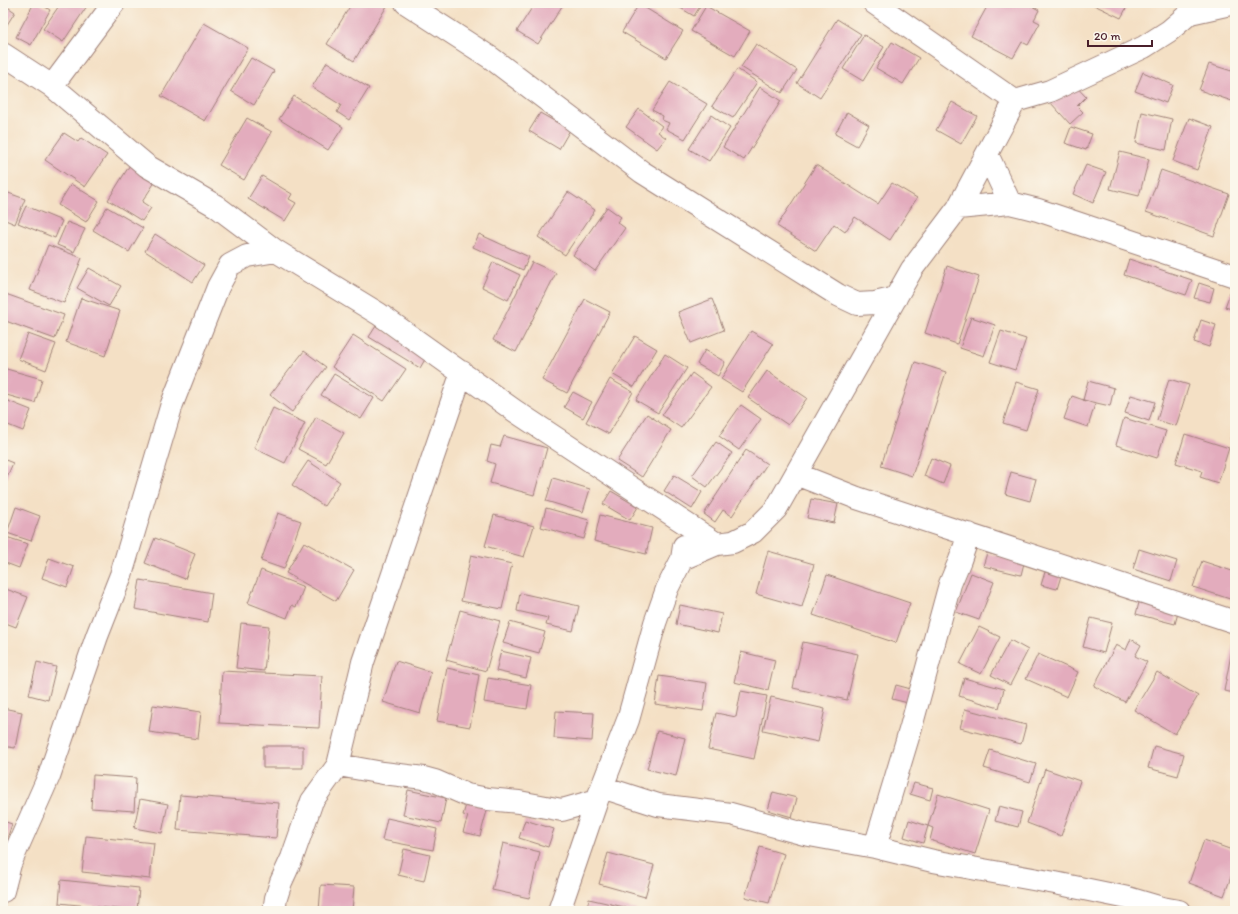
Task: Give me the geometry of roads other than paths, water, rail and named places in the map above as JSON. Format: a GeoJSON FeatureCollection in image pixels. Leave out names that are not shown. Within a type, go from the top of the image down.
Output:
{"type":"FeatureCollection","features":[{"type":"Feature","properties":{"kind":"street"},"geometry":{"type":"LineString","coordinates":[[52,86],[114,3]]}},
{"type":"Feature","properties":{"kind":"street"},"geometry":{"type":"LineString","coordinates":[[406,3],[491,58],[642,172],[838,295],[857,304],[875,303],[896,298]]}},
{"type":"Feature","properties":{"kind":"street"},"geometry":{"type":"LineString","coordinates":[[682,559],[717,544],[733,542],[753,532],[776,509],[912,269],[958,208],[1015,101],[1050,91],[1144,47],[1169,31],[1193,8],[1235,3]]}},
{"type":"Feature","properties":{"kind":"street"},"geometry":{"type":"LineString","coordinates":[[888,7],[1015,101]]}},
{"type":"Feature","properties":{"kind":"street"},"geometry":{"type":"LineString","coordinates":[[5,63],[52,86],[147,166],[216,206],[276,251],[378,314],[462,372],[515,411],[717,544]]}},
{"type":"Feature","properties":{"kind":"street"},"geometry":{"type":"LineString","coordinates":[[987,154],[1010,203]]}},
{"type":"Feature","properties":{"kind":"street"},"geometry":{"type":"LineString","coordinates":[[958,208],[1010,203],[1038,210],[1235,276]]}},
{"type":"Feature","properties":{"kind":"street"},"geometry":{"type":"LineString","coordinates":[[3,891],[10,864],[49,776],[97,636],[121,575],[172,404],[218,287],[230,265],[247,256],[276,251]]}},
{"type":"Feature","properties":{"kind":"street"},"geometry":{"type":"LineString","coordinates":[[857,304],[876,334]]}},
{"type":"Feature","properties":{"kind":"street"},"geometry":{"type":"LineString","coordinates":[[274,911],[281,882],[292,858],[312,801],[338,765],[363,662],[462,372]]}},
{"type":"Feature","properties":{"kind":"street"},"geometry":{"type":"LineString","coordinates":[[796,474],[857,498],[1235,622]]}},
{"type":"Feature","properties":{"kind":"street"},"geometry":{"type":"LineString","coordinates":[[559,911],[585,833],[628,720],[655,623],[665,596],[682,559],[687,525]]}},
{"type":"Feature","properties":{"kind":"street"},"geometry":{"type":"LineString","coordinates":[[875,846],[911,727],[950,584],[969,534]]}},
{"type":"Feature","properties":{"kind":"street"},"geometry":{"type":"LineString","coordinates":[[338,765],[424,778],[435,781],[467,795],[562,810],[585,833]]}},
{"type":"Feature","properties":{"kind":"street"},"geometry":{"type":"LineString","coordinates":[[562,810],[600,793],[658,805],[731,814],[804,834],[875,846],[933,861],[1070,886],[1128,898],[1162,908],[1179,911]]}}]}
